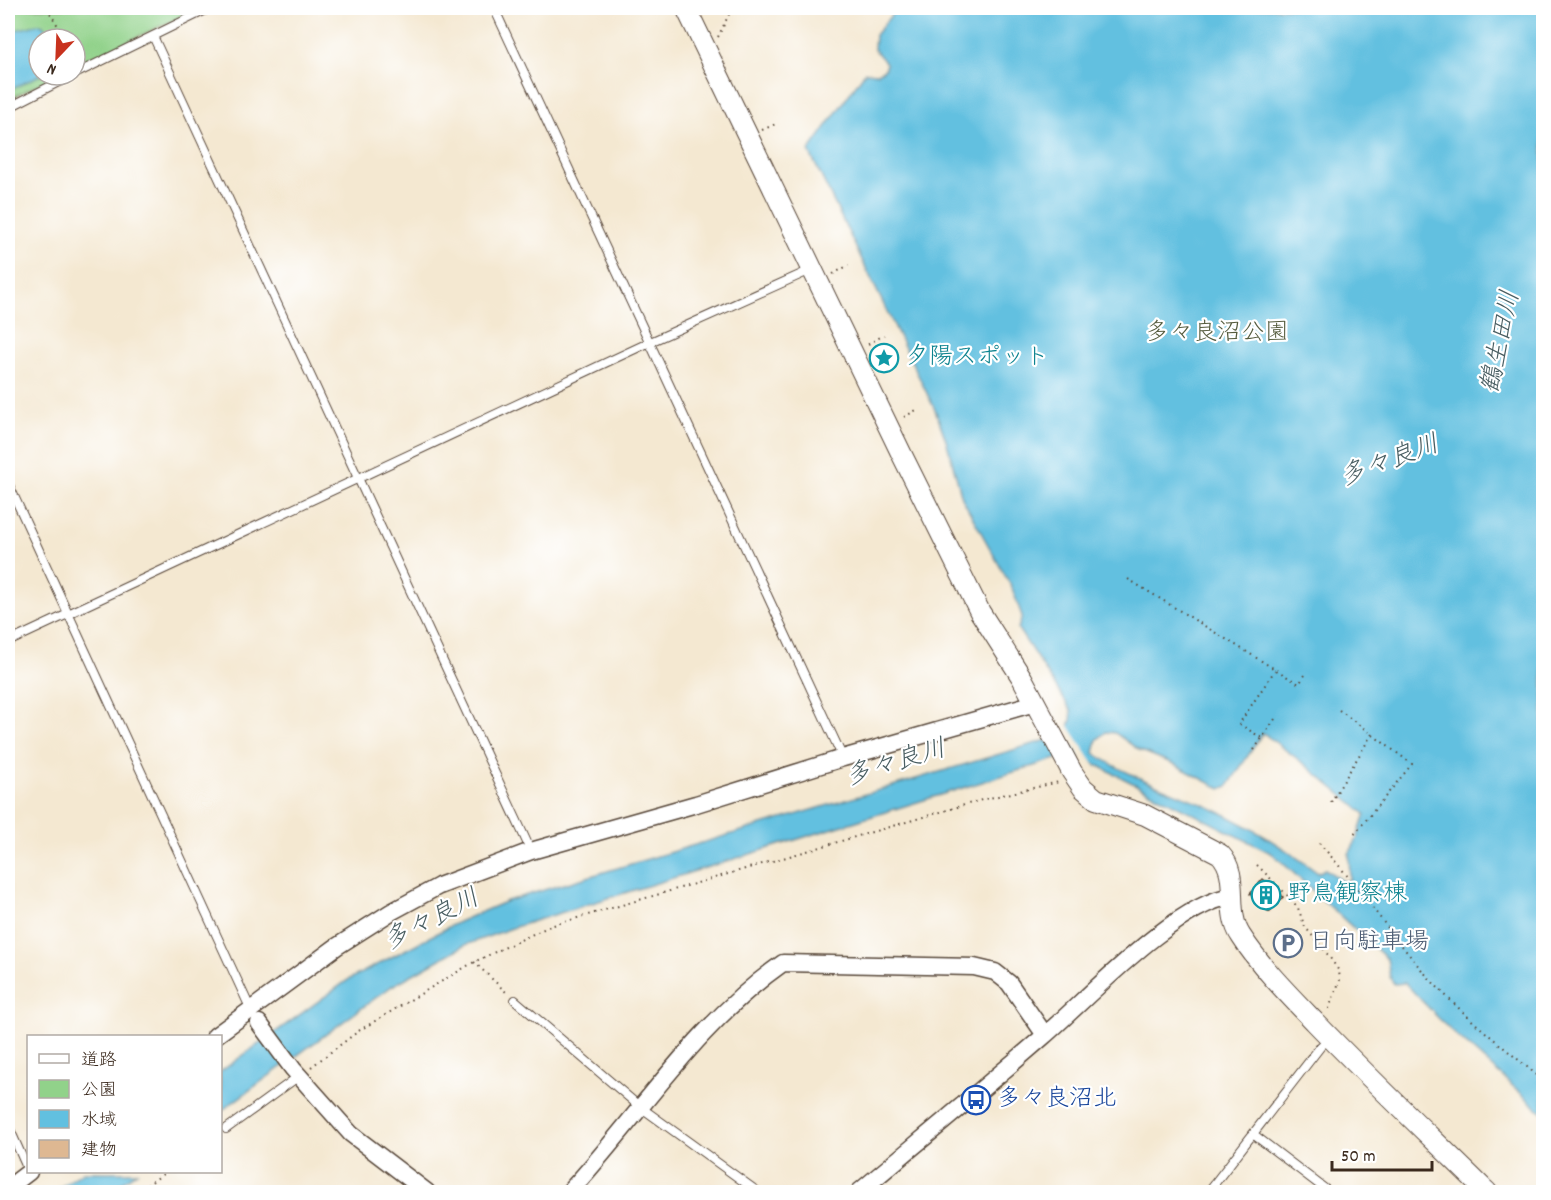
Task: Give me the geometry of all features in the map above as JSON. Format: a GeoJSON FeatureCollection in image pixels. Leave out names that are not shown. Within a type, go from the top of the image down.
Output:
{"type":"FeatureCollection","features":[{"type":"Feature","properties":{"kind":"street"},"geometry":{"type":"LineString","coordinates":[[686,8],[980,612],[1022,678],[1074,775],[1083,788],[1096,799],[1145,815],[1220,854],[1230,867],[1236,924],[1240,935],[1284,989],[1327,1029],[1487,1192]]}},
{"type":"Feature","properties":{"kind":"street"},"geometry":{"type":"LineString","coordinates":[[217,1035],[255,1017],[336,947],[391,912],[439,886],[531,851],[1035,703]]}},
{"type":"Feature","properties":{"kind":"street"},"geometry":{"type":"LineString","coordinates":[[859,1192],[1045,1035],[1145,945],[1188,914],[1219,898],[1232,896]]}},
{"type":"Feature","properties":{"kind":"street"},"geometry":{"type":"LineString","coordinates":[[569,1192],[684,1052],[765,975],[783,963],[974,967],[994,972],[1010,983],[1045,1035]]}},
{"type":"Feature","properties":{"kind":"street"},"geometry":{"type":"LineString","coordinates":[[255,1017],[296,1073],[351,1134],[427,1192]]}},
{"type":"Feature","properties":{"kind":"street"},"geometry":{"type":"LineString","coordinates":[[8,1188],[27,1173]]}},
{"type":"Feature","properties":{"kind":"lane"},"geometry":{"type":"LineString","coordinates":[[87,68],[210,8]]}},
{"type":"Feature","properties":{"kind":"lane"},"geometry":{"type":"LineString","coordinates":[[494,8],[843,758]]}},
{"type":"Feature","properties":{"kind":"lane"},"geometry":{"type":"LineString","coordinates":[[153,36],[531,851]]}},
{"type":"Feature","properties":{"kind":"lane"},"geometry":{"type":"LineString","coordinates":[[8,108],[49,87]]}},
{"type":"Feature","properties":{"kind":"lane"},"geometry":{"type":"LineString","coordinates":[[8,642],[648,343],[813,269]]}},
{"type":"Feature","properties":{"kind":"lane"},"geometry":{"type":"LineString","coordinates":[[8,483],[255,1017]]}},
{"type":"Feature","properties":{"kind":"lane"},"geometry":{"type":"LineString","coordinates":[[515,1000],[639,1106],[758,1192]]}},
{"type":"Feature","properties":{"kind":"lane"},"geometry":{"type":"LineString","coordinates":[[1208,1192],[1321,1046],[1327,1029]]}},
{"type":"Feature","properties":{"kind":"lane"},"geometry":{"type":"LineString","coordinates":[[226,1129],[296,1073]]}},
{"type":"Feature","properties":{"kind":"lane"},"geometry":{"type":"LineString","coordinates":[[8,1125],[27,1167]]}},
{"type":"Feature","properties":{"kind":"lane"},"geometry":{"type":"LineString","coordinates":[[1253,1134],[1329,1192]]}},
{"type":"Feature","properties":{"kind":"path"},"geometry":{"type":"LineString","coordinates":[[47,8],[59,27]]}},
{"type":"Feature","properties":{"kind":"path"},"geometry":{"type":"LineString","coordinates":[[717,39],[732,8]]}},
{"type":"Feature","properties":{"kind":"path"},"geometry":{"type":"LineString","coordinates":[[762,130],[778,123]]}},
{"type":"Feature","properties":{"kind":"path"},"geometry":{"type":"LineString","coordinates":[[833,274],[849,266]]}},
{"type":"Feature","properties":{"kind":"path"},"geometry":{"type":"LineString","coordinates":[[868,344],[884,335]]}},
{"type":"Feature","properties":{"kind":"path"},"geometry":{"type":"LineString","coordinates":[[904,417],[918,409]]}},
{"type":"Feature","properties":{"kind":"path"},"geometry":{"type":"LineString","coordinates":[[1128,579],[1299,684],[1305,675]]}},
{"type":"Feature","properties":{"kind":"path"},"geometry":{"type":"LineString","coordinates":[[1262,738],[1239,724],[1275,670]]}},
{"type":"Feature","properties":{"kind":"path"},"geometry":{"type":"LineString","coordinates":[[1339,710],[1412,764],[1353,836]]}},
{"type":"Feature","properties":{"kind":"path"},"geometry":{"type":"LineString","coordinates":[[1254,750],[1275,719]]}},
{"type":"Feature","properties":{"kind":"path"},"geometry":{"type":"LineString","coordinates":[[1331,802],[1372,735]]}},
{"type":"Feature","properties":{"kind":"path"},"geometry":{"type":"LineString","coordinates":[[296,1073],[360,1030],[474,962],[550,926],[1074,775]]}},
{"type":"Feature","properties":{"kind":"path"},"geometry":{"type":"LineString","coordinates":[[1319,843],[1438,988],[1461,1011],[1544,1081]]}},
{"type":"Feature","properties":{"kind":"path"},"geometry":{"type":"LineString","coordinates":[[1257,865],[1298,908],[1305,927],[1339,971],[1340,980],[1327,1029]]}},
{"type":"Feature","properties":{"kind":"path"},"geometry":{"type":"LineString","coordinates":[[474,962],[515,1000]]}},
{"type":"Feature","properties":{"kind":"path"},"geometry":{"type":"LineString","coordinates":[[137,1192],[165,1173]]}},
{"type":"Feature","properties":{"kind":"green space"},"geometry":{"type":"Polygon","coordinates":[[[8,8],[200,8],[87,60],[87,27],[27,27],[27,87],[33,87],[8,100],[8,8]]]}},
{"type":"Feature","properties":{"kind":"water","name":"多々良沼公園"},"geometry":{"type":"Polygon","coordinates":[[[897,8],[1543,8],[1543,1113],[1447,1027],[1405,983],[1394,984],[1390,977],[1387,959],[1273,854],[1087,760],[1069,755],[515,927],[465,945],[392,986],[222,1110],[222,1071],[348,980],[458,922],[507,901],[1060,736],[1068,727],[1071,721],[1071,710],[1018,629],[1022,616],[1012,588],[962,498],[936,412],[809,151],[865,72],[878,73],[886,68],[886,63],[874,49],[875,35],[897,8]],[[1106,732],[1097,740],[1094,753],[1134,776],[1207,806],[1251,828],[1318,873],[1325,869],[1343,881],[1350,880],[1349,854],[1357,839],[1365,814],[1263,733],[1228,786],[1221,789],[1174,764],[1139,750],[1115,733],[1106,732]]]}},
{"type":"Feature","properties":{"kind":"water"},"geometry":{"type":"Polygon","coordinates":[[[40,24],[44,27],[28,27],[40,24]]]}},
{"type":"Feature","properties":{"kind":"water"},"geometry":{"type":"Polygon","coordinates":[[[27,27],[27,82],[8,91],[8,32],[27,27]]]}},
{"type":"Feature","properties":{"kind":"water"},"geometry":{"type":"Polygon","coordinates":[[[82,1173],[136,1173],[108,1192],[53,1192],[82,1173]]]}},
{"type":"Feature","properties":{"kind":"pier"},"geometry":{"type":"Polygon","coordinates":[[[1067,723],[1097,769],[1084,763],[1062,730],[1067,723]]]}},
{"type":"Feature","properties":{"kind":"building","name":"野鳥観察棟"},"geometry":{"type":"Polygon","coordinates":[[[1263,879],[1283,897],[1269,912],[1250,894],[1263,879]]]}},
{"type":"Feature","properties":{"kind":"place","name":"夕陽スポット"},"geometry":{"type":"Point","coordinates":[884,358]}},
{"type":"Feature","properties":{"kind":"place","name":"野鳥観察棟"},"geometry":{"type":"Point","coordinates":[1266,895]}},
{"type":"Feature","properties":{"kind":"place","name":"日向駐車場"},"geometry":{"type":"Point","coordinates":[1288,943]}},
{"type":"Feature","properties":{"kind":"place","name":"多々良沼北"},"geometry":{"type":"Point","coordinates":[976,1100]}},
{"type":"Feature","properties":{"kind":"water label","name":"鶴生田川"},"geometry":{"type":"Point","coordinates":[1502,342]}},
{"type":"Feature","properties":{"kind":"water label","name":"多々良川"},"geometry":{"type":"Point","coordinates":[1390,462]}},
{"type":"Feature","properties":{"kind":"water label","name":"多々良川"},"geometry":{"type":"Point","coordinates":[896,764]}},
{"type":"Feature","properties":{"kind":"water label","name":"多々良川"},"geometry":{"type":"Point","coordinates":[432,921]}}]}
